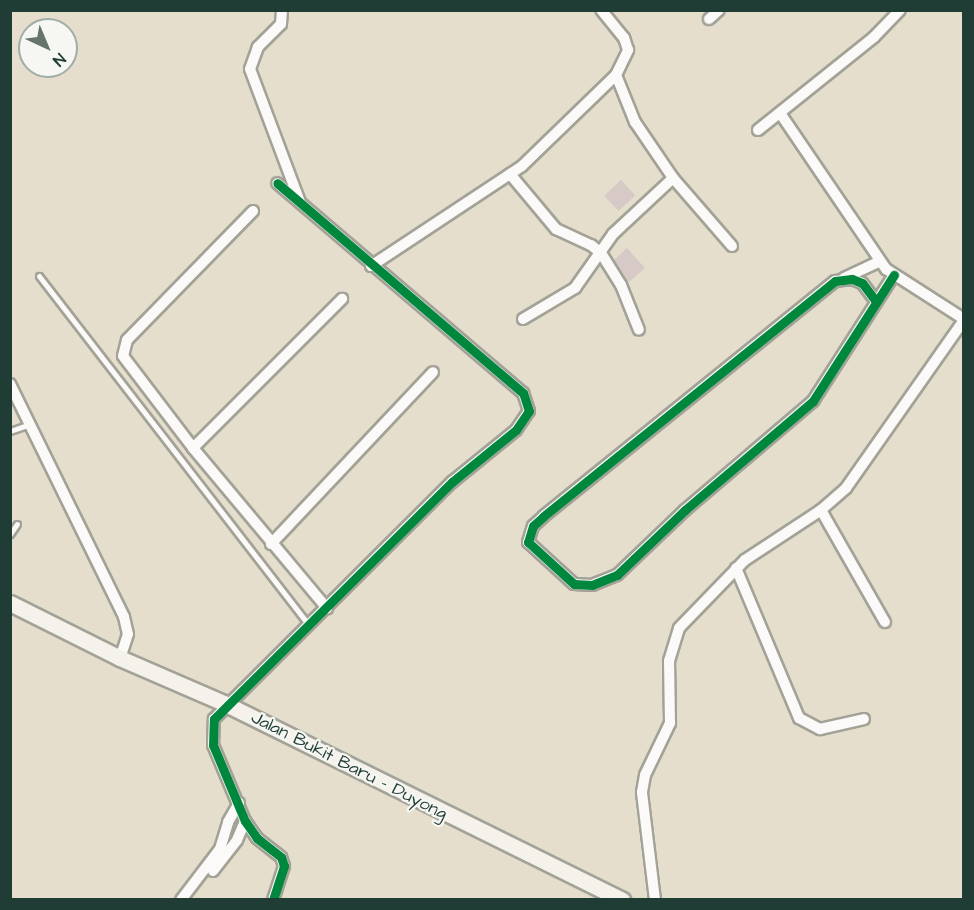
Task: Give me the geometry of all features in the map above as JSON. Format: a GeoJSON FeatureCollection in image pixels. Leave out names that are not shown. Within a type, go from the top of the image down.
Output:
{"type":"FeatureCollection","features":[{"type":"Feature","properties":{"kind":"main road","name":"Jalan Bukit Baru - Duyong"},"geometry":{"type":"LineString","coordinates":[[10,603],[120,658],[226,704],[622,900]]}},
{"type":"Feature","properties":{"kind":"street"},"geometry":{"type":"LineString","coordinates":[[282,10],[280,24],[258,47],[250,69],[301,206]]}},
{"type":"Feature","properties":{"kind":"street"},"geometry":{"type":"LineString","coordinates":[[371,266],[510,174],[539,151],[616,75],[624,63],[626,44],[601,10]]}},
{"type":"Feature","properties":{"kind":"street"},"geometry":{"type":"LineString","coordinates":[[709,19],[719,10]]}},
{"type":"Feature","properties":{"kind":"street"},"geometry":{"type":"LineString","coordinates":[[758,130],[900,10]]}},
{"type":"Feature","properties":{"kind":"street"},"geometry":{"type":"LineString","coordinates":[[616,75],[635,122],[673,178],[732,246]]}},
{"type":"Feature","properties":{"kind":"street"},"geometry":{"type":"LineString","coordinates":[[655,900],[642,792],[645,775],[670,723],[672,643],[680,628],[736,568],[821,510],[858,475],[963,319],[894,275],[880,261],[780,113]]}},
{"type":"Feature","properties":{"kind":"street"},"geometry":{"type":"LineString","coordinates":[[510,174],[556,229],[591,245],[601,254],[621,285],[639,330]]}},
{"type":"Feature","properties":{"kind":"street"},"geometry":{"type":"LineString","coordinates":[[523,319],[575,288],[613,234],[673,178]]}},
{"type":"Feature","properties":{"kind":"street"},"geometry":{"type":"LineString","coordinates":[[273,900],[282,876],[280,857],[257,838],[245,821],[239,803],[221,768],[211,732],[214,719],[226,704],[327,608],[452,482],[516,430],[529,411],[523,393],[371,266],[277,183]]}},
{"type":"Feature","properties":{"kind":"street"},"geometry":{"type":"LineString","coordinates":[[253,211],[123,348],[129,366],[193,448],[271,544],[327,608]]}},
{"type":"Feature","properties":{"kind":"street"},"geometry":{"type":"LineString","coordinates":[[880,261],[836,282],[543,517],[529,533],[528,542],[574,584],[592,585],[617,575],[685,510],[813,401],[871,313],[875,300],[894,275]]}},
{"type":"Feature","properties":{"kind":"street"},"geometry":{"type":"LineString","coordinates":[[836,282],[852,279],[862,283],[875,300]]}},
{"type":"Feature","properties":{"kind":"street"},"geometry":{"type":"LineString","coordinates":[[193,448],[342,299]]}},
{"type":"Feature","properties":{"kind":"street"},"geometry":{"type":"LineString","coordinates":[[271,544],[433,372]]}},
{"type":"Feature","properties":{"kind":"street"},"geometry":{"type":"LineString","coordinates":[[10,384],[124,616],[128,634],[120,658]]}},
{"type":"Feature","properties":{"kind":"street"},"geometry":{"type":"LineString","coordinates":[[821,510],[885,622]]}},
{"type":"Feature","properties":{"kind":"street"},"geometry":{"type":"LineString","coordinates":[[736,568],[799,718],[820,729],[864,719]]}},
{"type":"Feature","properties":{"kind":"street"},"geometry":{"type":"LineString","coordinates":[[181,900],[220,849],[228,822],[239,803]]}},
{"type":"Feature","properties":{"kind":"street"},"geometry":{"type":"LineString","coordinates":[[190,900],[237,840],[245,821]]}},
{"type":"Feature","properties":{"kind":"lane"},"geometry":{"type":"LineString","coordinates":[[39,276],[309,625]]}},
{"type":"Feature","properties":{"kind":"lane"},"geometry":{"type":"LineString","coordinates":[[10,431],[30,424]]}},
{"type":"Feature","properties":{"kind":"lane"},"geometry":{"type":"LineString","coordinates":[[10,534],[17,524]]}},
{"type":"Feature","properties":{"kind":"building"},"geometry":{"type":"Polygon","coordinates":[[[621,180],[635,195],[619,211],[604,196],[621,180]]]}},
{"type":"Feature","properties":{"kind":"building"},"geometry":{"type":"Polygon","coordinates":[[[627,248],[645,268],[629,282],[614,260],[627,248]]]}},
{"type":"Feature","properties":{"kind":"cycle path"},"geometry":{"type":"LineString","coordinates":[[273,900],[284,866],[281,857],[257,838],[245,821],[213,745],[214,719],[452,482],[516,430],[529,411],[523,393],[277,183]]}},
{"type":"Feature","properties":{"kind":"cycle path"},"geometry":{"type":"LineString","coordinates":[[875,300],[862,283],[852,279],[835,281],[543,517],[533,526],[528,542],[574,584],[592,585],[617,575],[685,510],[813,401],[894,275]]}}]}
